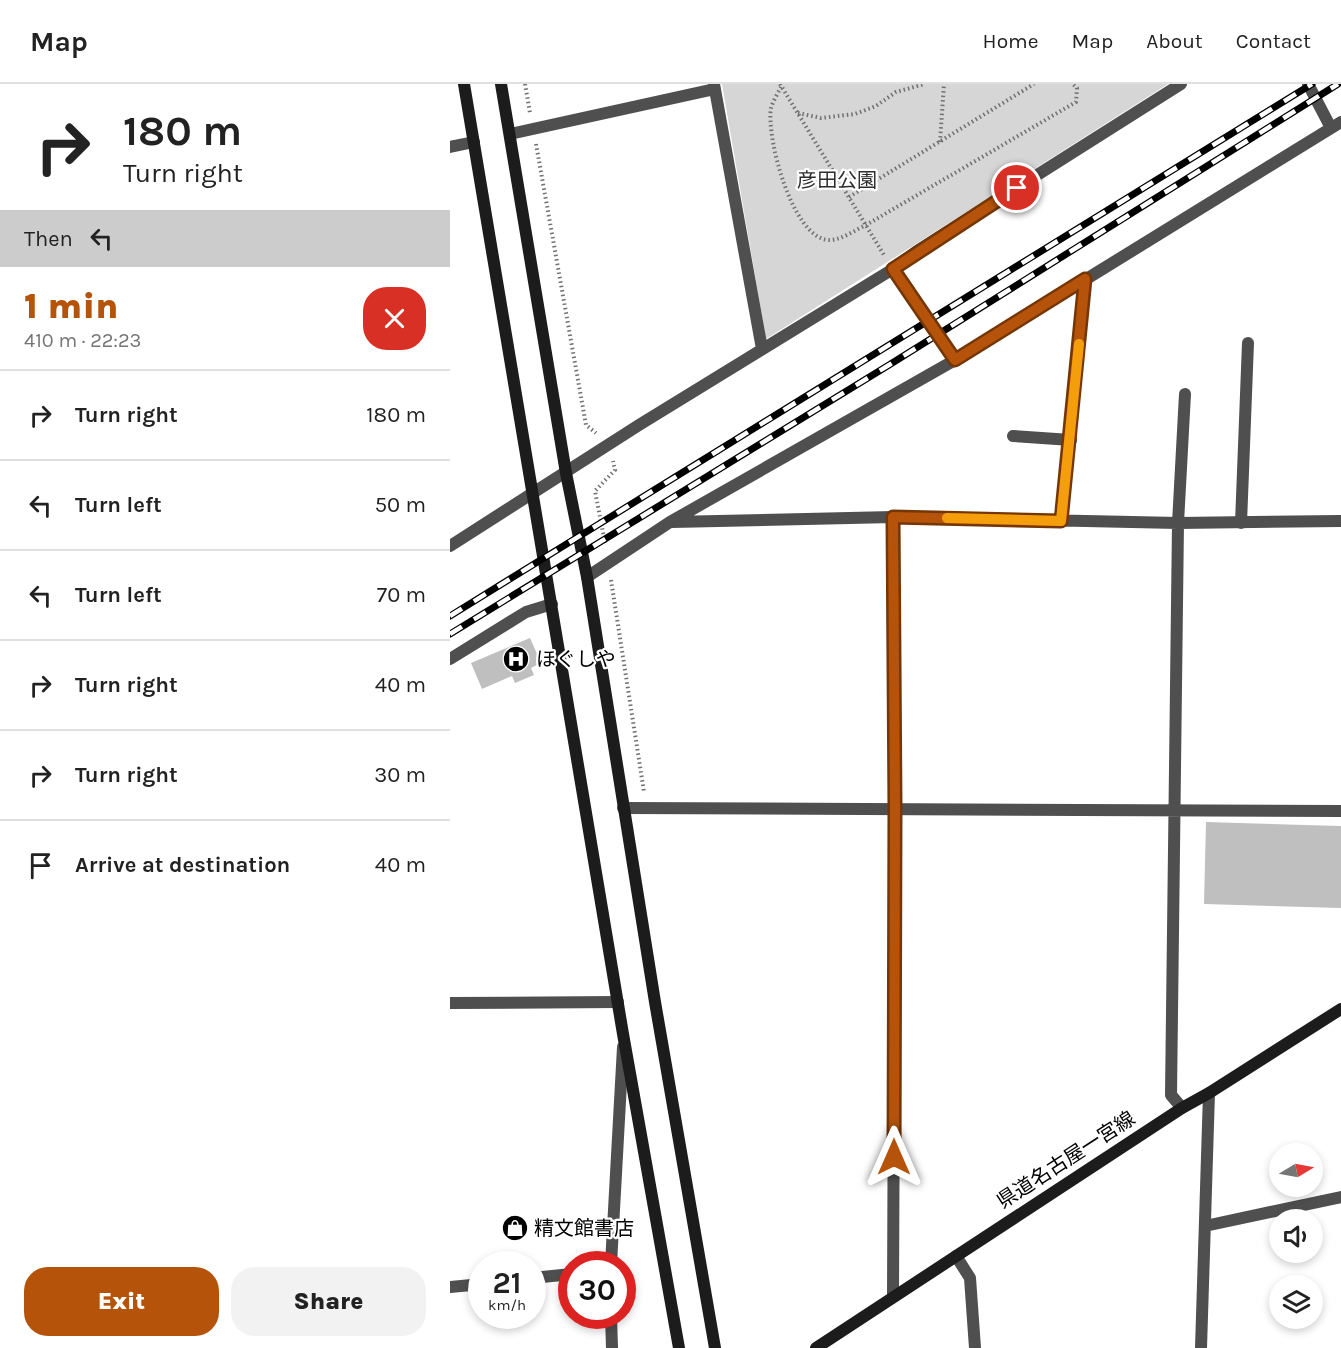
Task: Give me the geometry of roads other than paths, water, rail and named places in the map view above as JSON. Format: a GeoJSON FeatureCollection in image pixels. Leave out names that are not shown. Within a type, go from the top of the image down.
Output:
{"type":"FeatureCollection","features":[{"type":"Feature","properties":{"kind":"street"},"geometry":{"type":"LineString","coordinates":[[464,84],[623,1034],[679,1348]]}},
{"type":"Feature","properties":{"kind":"street"},"geometry":{"type":"LineString","coordinates":[[501,84],[566,473],[587,577],[623,808],[715,1348]]}},
{"type":"Feature","properties":{"kind":"street"},"geometry":{"type":"LineString","coordinates":[[450,546],[893,269],[917,251],[1181,84]]}},
{"type":"Feature","properties":{"kind":"street"},"geometry":{"type":"LineString","coordinates":[[587,577],[670,522],[955,360],[1336,125],[1308,84]]}},
{"type":"Feature","properties":{"kind":"street"},"geometry":{"type":"LineString","coordinates":[[510,134],[714,87],[762,349]]}},
{"type":"Feature","properties":{"kind":"street"},"geometry":{"type":"LineString","coordinates":[[450,147],[474,142]]}},
{"type":"Feature","properties":{"kind":"street"},"geometry":{"type":"LineString","coordinates":[[893,269],[955,360]]}},
{"type":"Feature","properties":{"kind":"street"},"geometry":{"type":"LineString","coordinates":[[1061,521],[1071,440],[1085,279]]}},
{"type":"Feature","properties":{"kind":"street"},"geometry":{"type":"LineString","coordinates":[[1241,523],[1248,343]]}},
{"type":"Feature","properties":{"kind":"street"},"geometry":{"type":"LineString","coordinates":[[1182,1108],[1171,1095],[1178,524],[1185,394]]}},
{"type":"Feature","properties":{"kind":"street"},"geometry":{"type":"LineString","coordinates":[[1013,436],[1071,440]]}},
{"type":"Feature","properties":{"kind":"street"},"geometry":{"type":"LineString","coordinates":[[670,522],[893,517],[1178,524],[1341,521]]}},
{"type":"Feature","properties":{"kind":"street"},"geometry":{"type":"LineString","coordinates":[[893,517],[895,808],[893,1297]]}},
{"type":"Feature","properties":{"kind":"street"},"geometry":{"type":"LineString","coordinates":[[450,659],[526,612],[552,604]]}},
{"type":"Feature","properties":{"kind":"street"},"geometry":{"type":"LineString","coordinates":[[623,808],[1341,811]]}},
{"type":"Feature","properties":{"kind":"street"},"geometry":{"type":"LineString","coordinates":[[450,1003],[618,1002]]}},
{"type":"Feature","properties":{"kind":"street","name":"県道名古屋一宮線"},"geometry":{"type":"LineString","coordinates":[[816,1348],[1182,1108],[1341,1009]]}},
{"type":"Feature","properties":{"kind":"street"},"geometry":{"type":"LineString","coordinates":[[612,1251],[623,1034]]}},
{"type":"Feature","properties":{"kind":"street"},"geometry":{"type":"LineString","coordinates":[[1201,1348],[1209,1093]]}},
{"type":"Feature","properties":{"kind":"street"},"geometry":{"type":"LineString","coordinates":[[1205,1226],[1341,1197]]}},
{"type":"Feature","properties":{"kind":"street"},"geometry":{"type":"LineString","coordinates":[[956,1256],[970,1278],[975,1348]]}},
{"type":"Feature","properties":{"kind":"street"},"geometry":{"type":"LineString","coordinates":[[450,1287],[468,1285]]}},
{"type":"Feature","properties":{"kind":"street"},"geometry":{"type":"LineString","coordinates":[[612,1329],[612,1348]]}},
{"type":"Feature","properties":{"kind":"railway"},"geometry":{"type":"LineString","coordinates":[[450,616],[1312,84]]}},
{"type":"Feature","properties":{"kind":"railway"},"geometry":{"type":"LineString","coordinates":[[450,634],[889,365],[1338,84]]}},
{"type":"Feature","properties":{"kind":"place","name":"ほぐしや"},"geometry":{"type":"Point","coordinates":[516,659]}},
{"type":"Feature","properties":{"kind":"place","name":"精文館書店"},"geometry":{"type":"Point","coordinates":[515,1228]}},
{"type":"Feature","properties":{"kind":"park label","name":"彦田公園"},"geometry":{"type":"Point","coordinates":[837,180]}}]}
